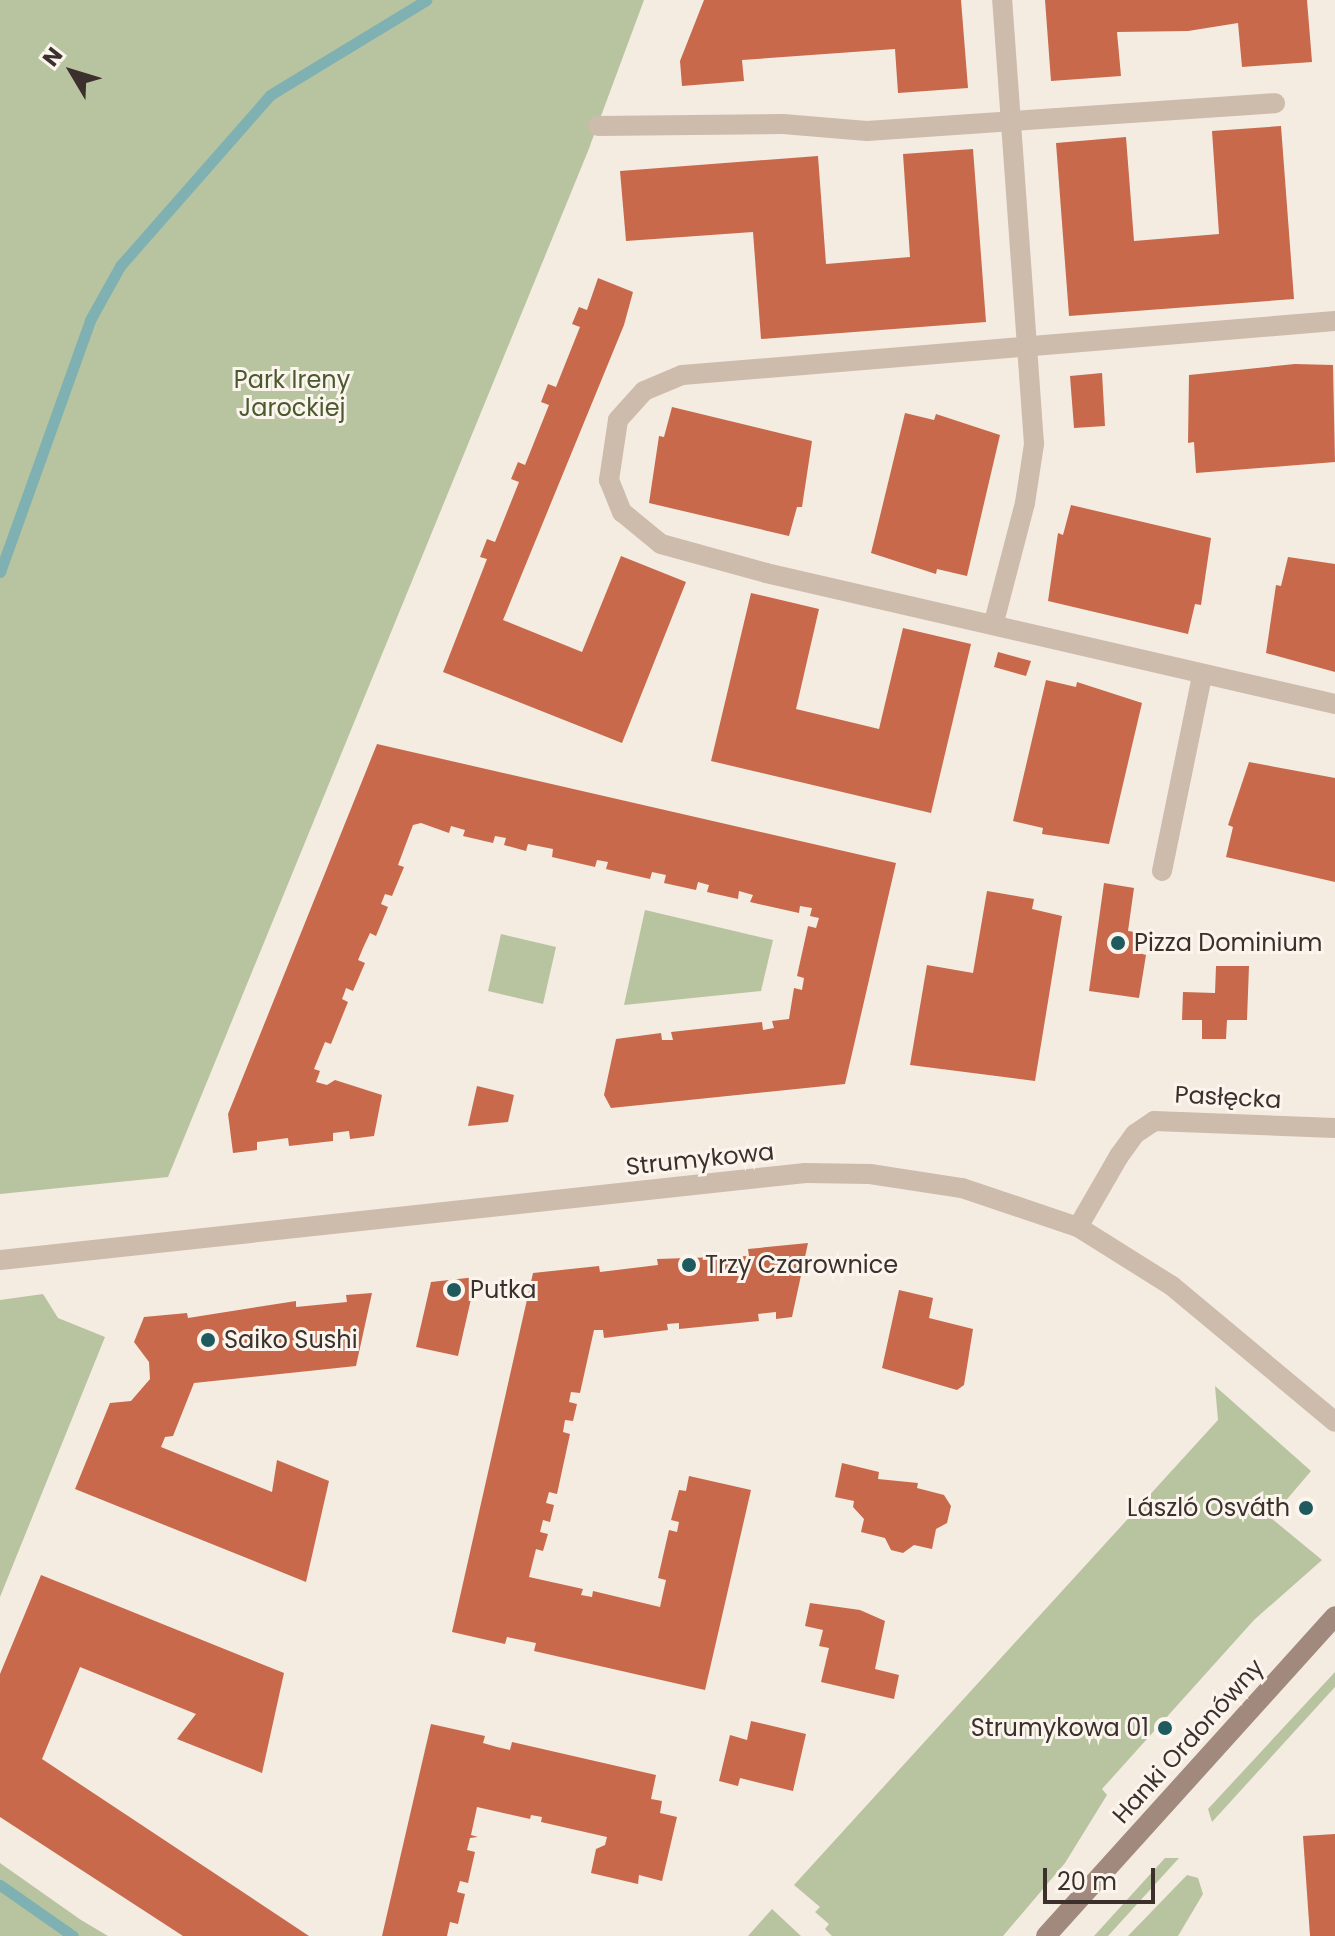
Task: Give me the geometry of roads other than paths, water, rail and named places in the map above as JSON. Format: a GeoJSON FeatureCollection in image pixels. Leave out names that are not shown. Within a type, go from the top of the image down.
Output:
{"type":"FeatureCollection","features":[{"type":"Feature","properties":{"kind":"street"},"geometry":{"type":"LineString","coordinates":[[994,622],[1032,469],[1013,124],[1002,0]]}},
{"type":"Feature","properties":{"kind":"street"},"geometry":{"type":"LineString","coordinates":[[598,126],[783,124],[867,131],[1013,124],[1275,103]]}},
{"type":"Feature","properties":{"kind":"street"},"geometry":{"type":"LineString","coordinates":[[1335,321],[665,380],[633,401],[618,420],[609,457],[609,480],[622,512],[661,544],[766,573],[994,622],[1202,676],[1335,704]]}},
{"type":"Feature","properties":{"kind":"street"},"geometry":{"type":"LineString","coordinates":[[1162,871],[1202,676]]}},
{"type":"Feature","properties":{"kind":"street","name":"Pasłęcka"},"geometry":{"type":"LineString","coordinates":[[1078,1227],[1119,1156],[1154,1121],[1335,1128]]}},
{"type":"Feature","properties":{"kind":"street","name":"Strumykowa"},"geometry":{"type":"LineString","coordinates":[[0,1260],[805,1173],[870,1174],[962,1188],[1078,1227],[1172,1286],[1335,1422]]}},
{"type":"Feature","properties":{"kind":"street","name":"Hanki Ordonówny"},"geometry":{"type":"LineString","coordinates":[[1046,1936],[1335,1616]]}},
{"type":"Feature","properties":{"kind":"waterway"},"geometry":{"type":"LineString","coordinates":[[0,572],[90,320],[120,266],[270,95],[426,0]]}},
{"type":"Feature","properties":{"kind":"waterway"},"geometry":{"type":"LineString","coordinates":[[0,1885],[73,1936]]}},
{"type":"Feature","properties":{"kind":"place","name":"Pizza Dominium"},"geometry":{"type":"Point","coordinates":[1118,943]}},
{"type":"Feature","properties":{"kind":"place","name":"Trzy Czarownice"},"geometry":{"type":"Point","coordinates":[689,1265]}},
{"type":"Feature","properties":{"kind":"place","name":"Putka"},"geometry":{"type":"Point","coordinates":[454,1290]}},
{"type":"Feature","properties":{"kind":"place","name":"Saiko Sushi"},"geometry":{"type":"Point","coordinates":[208,1340]}},
{"type":"Feature","properties":{"kind":"place","name":"László Osváth"},"geometry":{"type":"Point","coordinates":[1306,1508]}},
{"type":"Feature","properties":{"kind":"place","name":"Strumykowa 01"},"geometry":{"type":"Point","coordinates":[1165,1728]}},
{"type":"Feature","properties":{"kind":"park label","name":"Park Ireny Jarockiej"},"geometry":{"type":"Point","coordinates":[292,394]}}]}
